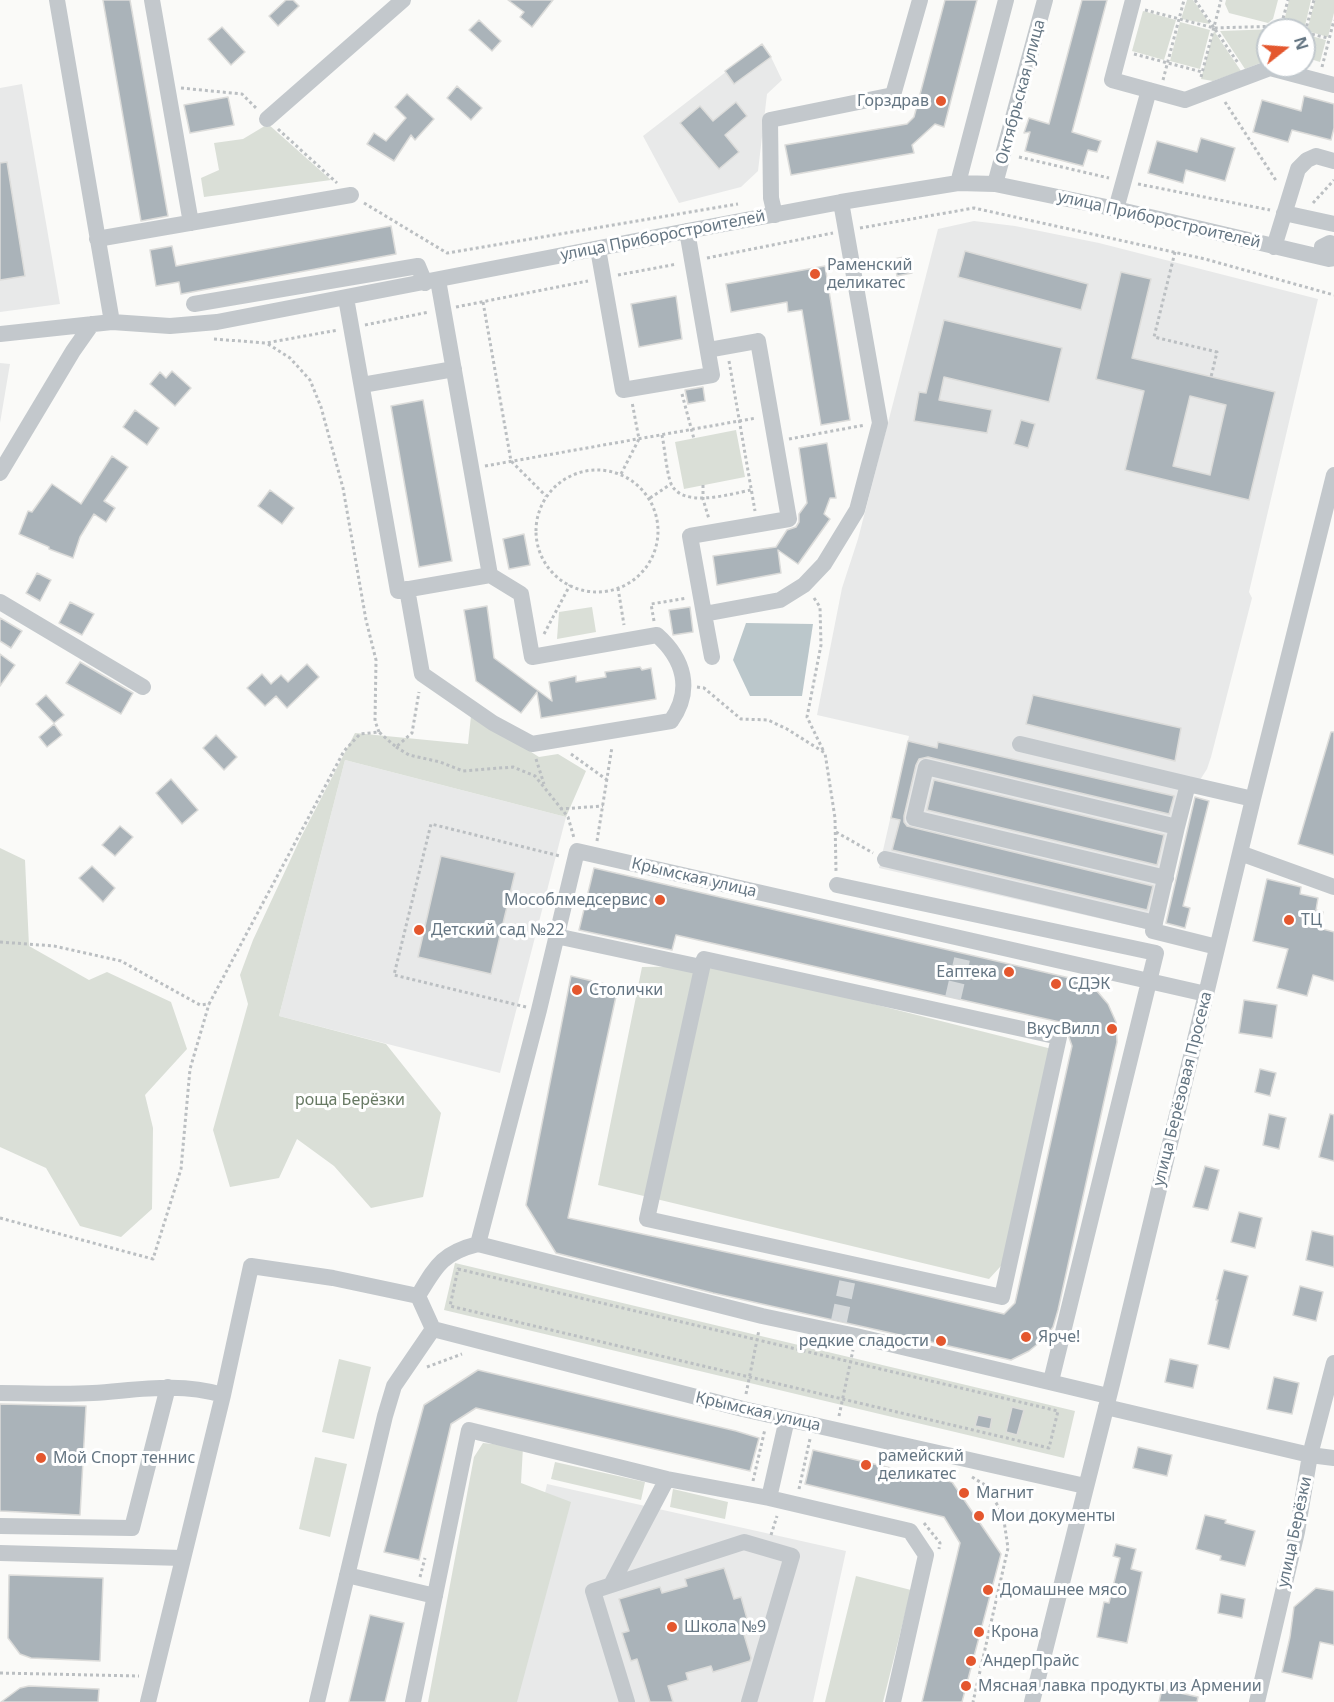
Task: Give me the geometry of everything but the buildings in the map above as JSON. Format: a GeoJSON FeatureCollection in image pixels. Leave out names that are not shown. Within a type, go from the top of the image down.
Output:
{"type":"FeatureCollection","features":[{"type":"Feature","properties":{"kind":"street"},"geometry":{"type":"LineString","coordinates":[[57,0],[112,322]]}},
{"type":"Feature","properties":{"kind":"street"},"geometry":{"type":"LineString","coordinates":[[152,0],[190,223]]}},
{"type":"Feature","properties":{"kind":"street"},"geometry":{"type":"LineString","coordinates":[[267,119],[403,0]]}},
{"type":"Feature","properties":{"kind":"street"},"geometry":{"type":"LineString","coordinates":[[773,206],[770,120],[893,95],[920,0]]}},
{"type":"Feature","properties":{"kind":"street"},"geometry":{"type":"LineString","coordinates":[[958,183],[1006,0]]}},
{"type":"Feature","properties":{"kind":"street","name":"Октябрьская улица"},"geometry":{"type":"LineString","coordinates":[[995,184],[1046,0]]}},
{"type":"Feature","properties":{"kind":"street"},"geometry":{"type":"LineString","coordinates":[[1132,3],[1112,80],[1185,100],[1270,68],[1326,83]]}},
{"type":"Feature","properties":{"kind":"street"},"geometry":{"type":"LineString","coordinates":[[1116,209],[1154,92]]}},
{"type":"Feature","properties":{"kind":"street"},"geometry":{"type":"LineString","coordinates":[[1274,247],[1298,169],[1307,160],[1316,156],[1334,161]]}},
{"type":"Feature","properties":{"kind":"street","name":"улица Приборостроителей"},"geometry":{"type":"LineString","coordinates":[[0,333],[112,322],[170,326],[217,322],[687,231],[773,206],[841,202],[958,183],[995,184],[1116,209],[1274,247],[1332,255]]}},
{"type":"Feature","properties":{"kind":"street"},"geometry":{"type":"LineString","coordinates":[[97,239],[351,195]]}},
{"type":"Feature","properties":{"kind":"street"},"geometry":{"type":"LineString","coordinates":[[704,614],[780,600],[804,585],[824,564],[856,510],[880,423],[841,202]]}},
{"type":"Feature","properties":{"kind":"street"},"geometry":{"type":"LineString","coordinates":[[1286,206],[1301,217],[1334,224]]}},
{"type":"Feature","properties":{"kind":"street"},"geometry":{"type":"LineString","coordinates":[[598,249],[623,390],[712,375],[687,231]]}},
{"type":"Feature","properties":{"kind":"street"},"geometry":{"type":"LineString","coordinates":[[194,304],[418,266],[431,281],[454,369],[490,575]]}},
{"type":"Feature","properties":{"kind":"street"},"geometry":{"type":"LineString","coordinates":[[346,298],[398,591],[490,575],[522,594],[532,657],[657,635],[673,651],[679,662],[684,686],[678,711],[671,721],[532,744],[494,723],[422,674],[407,590]]}},
{"type":"Feature","properties":{"kind":"street"},"geometry":{"type":"LineString","coordinates":[[0,473],[73,351],[92,324]]}},
{"type":"Feature","properties":{"kind":"street"},"geometry":{"type":"LineString","coordinates":[[708,350],[758,341],[789,519],[690,536],[712,657]]}},
{"type":"Feature","properties":{"kind":"street"},"geometry":{"type":"LineString","coordinates":[[362,385],[454,369]]}},
{"type":"Feature","properties":{"kind":"street","name":"улица Берёзовая Просека"},"geometry":{"type":"LineString","coordinates":[[1032,1702],[1334,475]]}},
{"type":"Feature","properties":{"kind":"street"},"geometry":{"type":"LineString","coordinates":[[0,602],[143,687]]}},
{"type":"Feature","properties":{"kind":"street"},"geometry":{"type":"LineString","coordinates":[[1020,744],[1253,799]]}},
{"type":"Feature","properties":{"kind":"street"},"geometry":{"type":"LineString","coordinates":[[1166,878],[914,818],[916,808],[926,767],[1177,827]]}},
{"type":"Feature","properties":{"kind":"street"},"geometry":{"type":"LineString","coordinates":[[1188,784],[1153,931],[1217,947]]}},
{"type":"Feature","properties":{"kind":"street"},"geometry":{"type":"LineString","coordinates":[[1240,854],[1334,887]]}},
{"type":"Feature","properties":{"kind":"street"},"geometry":{"type":"LineString","coordinates":[[478,1244],[539,1010],[576,855]]}},
{"type":"Feature","properties":{"kind":"street","name":"Крымская улица"},"geometry":{"type":"LineString","coordinates":[[576,855],[595,855],[964,948],[1206,994]]}},
{"type":"Feature","properties":{"kind":"street"},"geometry":{"type":"LineString","coordinates":[[885,859],[1155,923]]}},
{"type":"Feature","properties":{"kind":"street"},"geometry":{"type":"LineString","coordinates":[[837,885],[1156,953],[1051,1382]]}},
{"type":"Feature","properties":{"kind":"street"},"geometry":{"type":"LineString","coordinates":[[556,936],[701,967]]}},
{"type":"Feature","properties":{"kind":"street"},"geometry":{"type":"LineString","coordinates":[[704,959],[952,1005],[1059,1037],[1002,1298],[850,1271],[647,1220],[701,967],[704,959]]}},
{"type":"Feature","properties":{"kind":"street"},"geometry":{"type":"LineString","coordinates":[[418,1296],[437,1264],[460,1248],[478,1244],[762,1316],[838,1327],[856,1336],[1051,1382],[1107,1401],[1310,1455],[1334,1458]]}},
{"type":"Feature","properties":{"kind":"street"},"geometry":{"type":"LineString","coordinates":[[148,1702],[223,1395],[251,1266],[333,1278],[418,1296]]}},
{"type":"Feature","properties":{"kind":"street"},"geometry":{"type":"LineString","coordinates":[[317,1702],[394,1386],[433,1329],[418,1296]]}},
{"type":"Feature","properties":{"kind":"street","name":"Крымская улица"},"geometry":{"type":"LineString","coordinates":[[433,1329],[743,1409],[1085,1486]]}},
{"type":"Feature","properties":{"kind":"street","name":"улица Берёзки"},"geometry":{"type":"LineString","coordinates":[[1257,1702],[1297,1532],[1310,1455],[1334,1363]]}},
{"type":"Feature","properties":{"kind":"street"},"geometry":{"type":"LineString","coordinates":[[0,1393],[90,1394],[168,1387],[199,1388],[223,1395]]}},
{"type":"Feature","properties":{"kind":"street"},"geometry":{"type":"LineString","coordinates":[[0,1526],[132,1528],[168,1387]]}},
{"type":"Feature","properties":{"kind":"street"},"geometry":{"type":"LineString","coordinates":[[775,1500],[787,1419]]}},
{"type":"Feature","properties":{"kind":"street"},"geometry":{"type":"LineString","coordinates":[[413,1702],[470,1430],[667,1479],[775,1500],[910,1531],[926,1555],[893,1702]]}},
{"type":"Feature","properties":{"kind":"street"},"geometry":{"type":"LineString","coordinates":[[611,1585],[667,1479]]}},
{"type":"Feature","properties":{"kind":"street"},"geometry":{"type":"LineString","coordinates":[[627,1702],[593,1591],[744,1542],[792,1556],[749,1702]]}},
{"type":"Feature","properties":{"kind":"street"},"geometry":{"type":"LineString","coordinates":[[0,1553],[183,1558]]}},
{"type":"Feature","properties":{"kind":"street"},"geometry":{"type":"LineString","coordinates":[[347,1575],[435,1596]]}},
{"type":"Feature","properties":{"kind":"path"},"geometry":{"type":"LineString","coordinates":[[1154,92],[1167,63],[1184,0]]}},
{"type":"Feature","properties":{"kind":"path"},"geometry":{"type":"LineString","coordinates":[[1195,0],[1246,76]]}},
{"type":"Feature","properties":{"kind":"path"},"geometry":{"type":"LineString","coordinates":[[1196,95],[1221,0]]}},
{"type":"Feature","properties":{"kind":"path"},"geometry":{"type":"LineString","coordinates":[[1283,18],[1288,0]]}},
{"type":"Feature","properties":{"kind":"path"},"geometry":{"type":"LineString","coordinates":[[1309,18],[1314,0]]}},
{"type":"Feature","properties":{"kind":"path"},"geometry":{"type":"LineString","coordinates":[[1132,3],[1214,28],[1256,28]]}},
{"type":"Feature","properties":{"kind":"path"},"geometry":{"type":"LineString","coordinates":[[1326,83],[1329,39],[1334,20]]}},
{"type":"Feature","properties":{"kind":"path"},"geometry":{"type":"LineString","coordinates":[[1316,35],[1329,39]]}},
{"type":"Feature","properties":{"kind":"path"},"geometry":{"type":"LineString","coordinates":[[1120,51],[1202,72]]}},
{"type":"Feature","properties":{"kind":"path"},"geometry":{"type":"LineString","coordinates":[[1216,88],[1286,206]]}},
{"type":"Feature","properties":{"kind":"path"},"geometry":{"type":"LineString","coordinates":[[1016,156],[1125,182],[1286,206]]}},
{"type":"Feature","properties":{"kind":"path"},"geometry":{"type":"LineString","coordinates":[[1301,217],[1334,180]]}},
{"type":"Feature","properties":{"kind":"path"},"geometry":{"type":"LineString","coordinates":[[351,195],[447,253],[773,206]]}},
{"type":"Feature","properties":{"kind":"path"},"geometry":{"type":"LineString","coordinates":[[1175,252],[1154,337],[1217,352],[1211,377]]}},
{"type":"Feature","properties":{"kind":"path"},"geometry":{"type":"LineString","coordinates":[[1205,259],[1334,295]]}},
{"type":"Feature","properties":{"kind":"path"},"geometry":{"type":"LineString","coordinates":[[483,302],[511,461],[546,496]]}},
{"type":"Feature","properties":{"kind":"path"},"geometry":{"type":"LineString","coordinates":[[266,343],[290,358],[310,381],[321,407],[343,488],[366,620],[376,660],[375,721],[379,732],[409,755],[440,762],[463,771],[513,767],[535,776],[568,817],[576,855],[431,824],[394,975],[539,1010]]}},
{"type":"Feature","properties":{"kind":"path"},"geometry":{"type":"LineString","coordinates":[[726,347],[757,524]]}},
{"type":"Feature","properties":{"kind":"path"},"geometry":{"type":"LineString","coordinates":[[679,381],[694,439]]}},
{"type":"Feature","properties":{"kind":"path"},"geometry":{"type":"LineString","coordinates":[[621,474],[639,439],[630,389]]}},
{"type":"Feature","properties":{"kind":"path"},"geometry":{"type":"LineString","coordinates":[[471,468],[771,416]]}},
{"type":"Feature","properties":{"kind":"path"},"geometry":{"type":"LineString","coordinates":[[775,441],[880,423]]}},
{"type":"Feature","properties":{"kind":"path"},"geometry":{"type":"LineString","coordinates":[[662,435],[671,484],[684,496],[703,499],[751,490]]}},
{"type":"Feature","properties":{"kind":"path"},"geometry":{"type":"LineString","coordinates":[[603,469],[621,474],[636,483],[650,498],[658,521],[658,540],[648,566],[634,579],[618,588],[592,592],[570,585],[555,575],[542,558],[537,543],[536,524],[546,496],[554,487],[575,473],[588,470],[603,469]]}},
{"type":"Feature","properties":{"kind":"path"},"geometry":{"type":"LineString","coordinates":[[650,498],[671,484]]}},
{"type":"Feature","properties":{"kind":"path"},"geometry":{"type":"LineString","coordinates":[[703,485],[703,499],[712,532]]}},
{"type":"Feature","properties":{"kind":"path"},"geometry":{"type":"LineString","coordinates":[[532,657],[570,585]]}},
{"type":"Feature","properties":{"kind":"path"},"geometry":{"type":"LineString","coordinates":[[804,585],[820,607],[820,645],[807,717],[825,753],[836,818],[837,885]]}},
{"type":"Feature","properties":{"kind":"path"},"geometry":{"type":"LineString","coordinates":[[618,588],[627,640]]}},
{"type":"Feature","properties":{"kind":"path"},"geometry":{"type":"LineString","coordinates":[[657,635],[651,604],[701,596]]}},
{"type":"Feature","properties":{"kind":"path"},"geometry":{"type":"LineString","coordinates":[[396,747],[412,733],[422,674]]}},
{"type":"Feature","properties":{"kind":"path"},"geometry":{"type":"LineString","coordinates":[[684,686],[704,688],[741,718],[768,720],[825,753]]}},
{"type":"Feature","properties":{"kind":"path"},"geometry":{"type":"LineString","coordinates":[[595,855],[615,730]]}},
{"type":"Feature","properties":{"kind":"path"},"geometry":{"type":"LineString","coordinates":[[0,1218],[153,1259],[180,1169],[190,1069],[209,1004],[243,945],[344,751],[360,734],[379,732]]}},
{"type":"Feature","properties":{"kind":"path"},"geometry":{"type":"LineString","coordinates":[[552,741],[607,780]]}},
{"type":"Feature","properties":{"kind":"path"},"geometry":{"type":"LineString","coordinates":[[532,744],[544,786]]}},
{"type":"Feature","properties":{"kind":"path"},"geometry":{"type":"LineString","coordinates":[[560,809],[603,806]]}},
{"type":"Feature","properties":{"kind":"path"},"geometry":{"type":"LineString","coordinates":[[836,832],[885,859]]}},
{"type":"Feature","properties":{"kind":"path"},"geometry":{"type":"LineString","coordinates":[[0,942],[54,946],[121,961],[200,1005],[209,1004]]}},
{"type":"Feature","properties":{"kind":"path"},"geometry":{"type":"LineString","coordinates":[[458,1269],[757,1340],[1058,1411],[1049,1448],[450,1306],[458,1269]]}},
{"type":"Feature","properties":{"kind":"path"},"geometry":{"type":"LineString","coordinates":[[743,1409],[762,1316]]}},
{"type":"Feature","properties":{"kind":"path"},"geometry":{"type":"LineString","coordinates":[[836,1430],[856,1336]]}},
{"type":"Feature","properties":{"kind":"path"},"geometry":{"type":"LineString","coordinates":[[752,1482],[765,1427]]}},
{"type":"Feature","properties":{"kind":"path"},"geometry":{"type":"LineString","coordinates":[[808,1492],[797,1489],[810,1437]]}},
{"type":"Feature","properties":{"kind":"path"},"geometry":{"type":"LineString","coordinates":[[767,1549],[775,1500]]}},
{"type":"Feature","properties":{"kind":"path"},"geometry":{"type":"LineString","coordinates":[[915,1520],[926,1523],[940,1543],[938,1555]]}},
{"type":"Feature","properties":{"kind":"path"},"geometry":{"type":"LineString","coordinates":[[420,1580],[425,1558]]}},
{"type":"Feature","properties":{"kind":"path"},"geometry":{"type":"LineString","coordinates":[[0,1672],[155,1676]]}},
{"type":"Feature","properties":{"kind":"shaded area"},"geometry":{"type":"Polygon","coordinates":[[[762,44],[782,80],[767,94],[758,171],[741,187],[679,203],[643,136],[762,44]]]}},
{"type":"Feature","properties":{"kind":"shaded area"},"geometry":{"type":"Polygon","coordinates":[[[22,84],[60,304],[0,312],[0,88],[22,84]]]}},
{"type":"Feature","properties":{"kind":"shaded area"},"geometry":{"type":"Polygon","coordinates":[[[974,221],[1015,226],[1099,243],[1318,299],[1249,592],[1252,598],[1211,757],[1200,780],[1185,776],[1150,930],[879,868],[909,736],[817,715],[842,588],[858,539],[938,229],[974,221]]]}},
{"type":"Feature","properties":{"kind":"shaded area"},"geometry":{"type":"Polygon","coordinates":[[[0,363],[10,364],[0,423],[0,363]]]}},
{"type":"Feature","properties":{"kind":"shaded area"},"geometry":{"type":"Polygon","coordinates":[[[746,623],[813,624],[802,696],[750,696],[733,660],[746,623]]]}},
{"type":"Feature","properties":{"kind":"shaded area","name":"Детский сад №22"},"geometry":{"type":"Polygon","coordinates":[[[345,760],[566,817],[500,1073],[279,1016],[345,760]]]}},
{"type":"Feature","properties":{"kind":"shaded area","name":"Школа №9"},"geometry":{"type":"Polygon","coordinates":[[[547,1484],[846,1551],[813,1702],[498,1702],[547,1484]]]}},
{"type":"Feature","properties":{"kind":"green space"},"geometry":{"type":"Polygon","coordinates":[[[1187,0],[1193,0],[1210,24],[1181,19],[1187,0]]]}},
{"type":"Feature","properties":{"kind":"green space"},"geometry":{"type":"Polygon","coordinates":[[[1226,0],[1278,0],[1273,18],[1256,18],[1256,20],[1229,13],[1225,4],[1226,0]]]}},
{"type":"Feature","properties":{"kind":"green space"},"geometry":{"type":"Polygon","coordinates":[[[1289,0],[1311,0],[1307,18],[1285,18],[1289,0]]]}},
{"type":"Feature","properties":{"kind":"green space"},"geometry":{"type":"Polygon","coordinates":[[[1315,0],[1334,0],[1334,13],[1328,37],[1316,34],[1316,18],[1310,18],[1315,0]]]}},
{"type":"Feature","properties":{"kind":"green space"},"geometry":{"type":"Polygon","coordinates":[[[1143,11],[1176,20],[1164,60],[1132,51],[1143,11]]]}},
{"type":"Feature","properties":{"kind":"green space"},"geometry":{"type":"Polygon","coordinates":[[[1180,22],[1210,30],[1200,69],[1170,61],[1180,22]]]}},
{"type":"Feature","properties":{"kind":"green space"},"geometry":{"type":"Polygon","coordinates":[[[1256,30],[1256,65],[1245,69],[1220,31],[1256,30]]]}},
{"type":"Feature","properties":{"kind":"green space"},"geometry":{"type":"Polygon","coordinates":[[[1214,31],[1241,71],[1213,81],[1201,79],[1214,31]]]}},
{"type":"Feature","properties":{"kind":"green space"},"geometry":{"type":"Polygon","coordinates":[[[1316,37],[1326,40],[1320,62],[1316,61],[1316,37]]]}},
{"type":"Feature","properties":{"kind":"green space"},"geometry":{"type":"Polygon","coordinates":[[[268,124],[331,180],[204,197],[201,178],[219,170],[214,143],[243,139],[268,124]]]}},
{"type":"Feature","properties":{"kind":"green space"},"geometry":{"type":"Polygon","coordinates":[[[736,430],[745,477],[684,489],[675,442],[736,430]]]}},
{"type":"Feature","properties":{"kind":"green space"},"geometry":{"type":"Polygon","coordinates":[[[592,607],[596,632],[557,639],[559,612],[592,607]]]}},
{"type":"Feature","properties":{"kind":"green space","name":"роща Берёзки"},"geometry":{"type":"Polygon","coordinates":[[[471,716],[539,757],[558,754],[586,771],[566,817],[345,760],[279,1016],[386,1044],[441,1113],[423,1197],[371,1208],[334,1166],[297,1139],[279,1178],[230,1187],[213,1130],[248,1004],[240,975],[253,940],[301,837],[355,733],[468,744],[471,716]]]}},
{"type":"Feature","properties":{"kind":"green space"},"geometry":{"type":"Polygon","coordinates":[[[0,848],[25,860],[29,946],[89,980],[107,972],[171,1002],[187,1049],[145,1095],[153,1128],[152,1209],[121,1237],[80,1226],[46,1168],[0,1147],[0,848]]]}},
{"type":"Feature","properties":{"kind":"green space"},"geometry":{"type":"Polygon","coordinates":[[[707,966],[762,976],[1052,1049],[1011,1255],[989,1279],[598,1185],[642,967],[707,966]]]}},
{"type":"Feature","properties":{"kind":"green space"},"geometry":{"type":"Polygon","coordinates":[[[455,1263],[1075,1411],[1064,1458],[444,1310],[455,1263]]]}},
{"type":"Feature","properties":{"kind":"green space"},"geometry":{"type":"Polygon","coordinates":[[[339,1359],[371,1367],[354,1439],[322,1432],[339,1359]]]}},
{"type":"Feature","properties":{"kind":"green space"},"geometry":{"type":"Polygon","coordinates":[[[483,1443],[523,1447],[521,1483],[571,1502],[517,1702],[428,1702],[474,1457],[483,1443]]]}},
{"type":"Feature","properties":{"kind":"green space"},"geometry":{"type":"Polygon","coordinates":[[[315,1457],[347,1464],[330,1537],[299,1529],[315,1457]]]}},
{"type":"Feature","properties":{"kind":"green space"},"geometry":{"type":"Polygon","coordinates":[[[555,1462],[645,1482],[641,1500],[551,1479],[555,1462]]]}},
{"type":"Feature","properties":{"kind":"green space"},"geometry":{"type":"Polygon","coordinates":[[[673,1489],[728,1502],[725,1519],[670,1507],[673,1489]]]}},
{"type":"Feature","properties":{"kind":"green space"},"geometry":{"type":"Polygon","coordinates":[[[856,1576],[911,1590],[883,1702],[825,1702],[856,1576]]]}},
{"type":"Feature","properties":{"kind":"tunnel"},"geometry":{"type":"LineString","coordinates":[[953,998],[963,955]]}},
{"type":"Feature","properties":{"kind":"tunnel"},"geometry":{"type":"LineString","coordinates":[[839,1321],[848,1278]]}},
{"type":"Feature","properties":{"kind":"place","name":"Горздрав"},"geometry":{"type":"Point","coordinates":[941,101]}},
{"type":"Feature","properties":{"kind":"place","name":"Раменский деликатес"},"geometry":{"type":"Point","coordinates":[815,274]}},
{"type":"Feature","properties":{"kind":"place","name":"Мособлмедсервис"},"geometry":{"type":"Point","coordinates":[660,900]}},
{"type":"Feature","properties":{"kind":"place","name":"ТЦ"},"geometry":{"type":"Point","coordinates":[1289,920]}},
{"type":"Feature","properties":{"kind":"place","name":"Детский сад №22"},"geometry":{"type":"Point","coordinates":[419,930]}},
{"type":"Feature","properties":{"kind":"place","name":"Еаптека"},"geometry":{"type":"Point","coordinates":[1009,972]}},
{"type":"Feature","properties":{"kind":"place","name":"СДЭК"},"geometry":{"type":"Point","coordinates":[1056,984]}},
{"type":"Feature","properties":{"kind":"place","name":"Столички"},"geometry":{"type":"Point","coordinates":[577,990]}},
{"type":"Feature","properties":{"kind":"place","name":"ВкусВилл"},"geometry":{"type":"Point","coordinates":[1112,1029]}},
{"type":"Feature","properties":{"kind":"place","name":"Ярче!"},"geometry":{"type":"Point","coordinates":[1026,1337]}},
{"type":"Feature","properties":{"kind":"place","name":"редкие сладости"},"geometry":{"type":"Point","coordinates":[941,1341]}},
{"type":"Feature","properties":{"kind":"place","name":"Мой Спорт теннис"},"geometry":{"type":"Point","coordinates":[41,1458]}},
{"type":"Feature","properties":{"kind":"place","name":"рамейский деликатес"},"geometry":{"type":"Point","coordinates":[866,1465]}},
{"type":"Feature","properties":{"kind":"place","name":"Магнит"},"geometry":{"type":"Point","coordinates":[964,1493]}},
{"type":"Feature","properties":{"kind":"place","name":"Мои документы"},"geometry":{"type":"Point","coordinates":[979,1516]}},
{"type":"Feature","properties":{"kind":"place","name":"Домашнее мясо"},"geometry":{"type":"Point","coordinates":[988,1590]}},
{"type":"Feature","properties":{"kind":"place","name":"Школа №9"},"geometry":{"type":"Point","coordinates":[672,1627]}},
{"type":"Feature","properties":{"kind":"place","name":"Крона"},"geometry":{"type":"Point","coordinates":[979,1632]}},
{"type":"Feature","properties":{"kind":"place","name":"АндерПрайс"},"geometry":{"type":"Point","coordinates":[971,1661]}},
{"type":"Feature","properties":{"kind":"place","name":"Мясная лавка продукты из Армении"},"geometry":{"type":"Point","coordinates":[966,1686]}}]}
